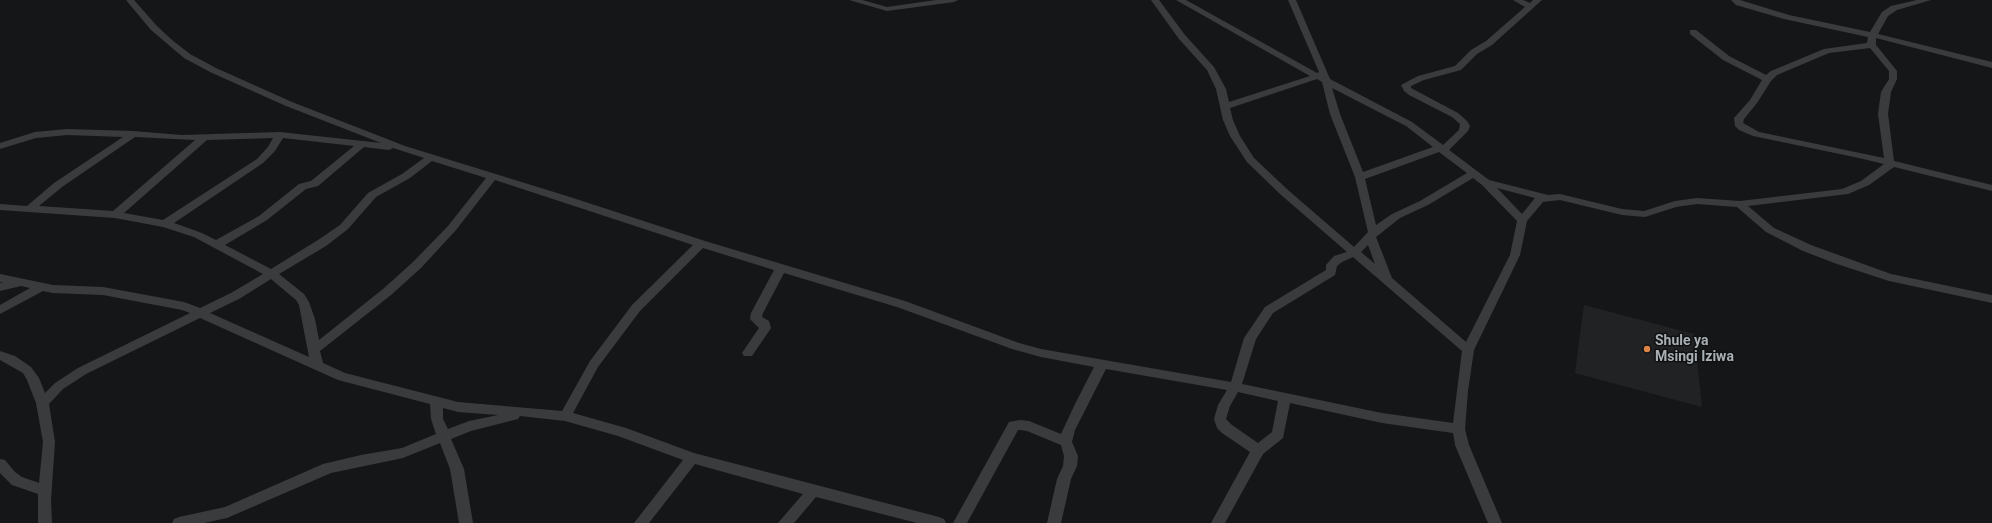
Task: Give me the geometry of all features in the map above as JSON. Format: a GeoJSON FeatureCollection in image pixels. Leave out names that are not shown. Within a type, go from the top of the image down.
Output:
{"type":"FeatureCollection","features":[{"type":"Feature","properties":{"kind":"street"},"geometry":{"type":"LineString","coordinates":[[130,0],[139,13],[169,42],[187,56],[213,70],[288,104],[402,148],[573,201],[701,244],[782,267],[901,304],[1016,346],[1041,353],[1235,387],[1382,418],[1459,429]]}},
{"type":"Feature","properties":{"kind":"street"},"geometry":{"type":"LineString","coordinates":[[853,0],[882,8],[894,9],[954,0]]}},
{"type":"Feature","properties":{"kind":"street"},"geometry":{"type":"LineString","coordinates":[[1154,0],[1182,37],[1211,68],[1218,80],[1226,106],[1228,120],[1235,136],[1250,160],[1284,192],[1468,350]]}},
{"type":"Feature","properties":{"kind":"street"},"geometry":{"type":"LineString","coordinates":[[1180,0],[1409,124],[1486,182],[1522,220]]}},
{"type":"Feature","properties":{"kind":"street"},"geometry":{"type":"LineString","coordinates":[[1292,0],[1360,178],[1372,234],[1387,281]]}},
{"type":"Feature","properties":{"kind":"street"},"geometry":{"type":"LineString","coordinates":[[1517,0],[1531,7]]}},
{"type":"Feature","properties":{"kind":"street"},"geometry":{"type":"LineString","coordinates":[[1360,178],[1443,149],[1463,131],[1465,126],[1464,123],[1455,115],[1412,93],[1407,89],[1406,85],[1421,78],[1458,68],[1474,52],[1489,44],[1538,0]]}},
{"type":"Feature","properties":{"kind":"street"},"geometry":{"type":"LineString","coordinates":[[1735,0],[1739,3],[1793,18],[1873,35],[1992,65]]}},
{"type":"Feature","properties":{"kind":"street"},"geometry":{"type":"LineString","coordinates":[[1891,163],[1883,114],[1886,92],[1893,79],[1894,71],[1872,45],[1873,35],[1876,26],[1885,14],[1907,1],[1927,0]]}},
{"type":"Feature","properties":{"kind":"street"},"geometry":{"type":"LineString","coordinates":[[1692,32],[1726,58],[1767,79]]}},
{"type":"Feature","properties":{"kind":"street"},"geometry":{"type":"LineString","coordinates":[[1872,45],[1827,51],[1780,69],[1767,79],[1754,101],[1738,118],[1738,124],[1742,128],[1772,138],[1860,155],[1992,188]]}},
{"type":"Feature","properties":{"kind":"street"},"geometry":{"type":"LineString","coordinates":[[1226,106],[1322,76]]}},
{"type":"Feature","properties":{"kind":"street"},"geometry":{"type":"LineString","coordinates":[[0,146],[35,134],[50,133],[133,134],[164,137],[280,134],[402,148]]}},
{"type":"Feature","properties":{"kind":"street"},"geometry":{"type":"LineString","coordinates":[[28,210],[58,184],[133,134]]}},
{"type":"Feature","properties":{"kind":"street"},"geometry":{"type":"LineString","coordinates":[[165,224],[260,161],[272,149],[280,134]]}},
{"type":"Feature","properties":{"kind":"street"},"geometry":{"type":"LineString","coordinates":[[115,215],[205,137]]}},
{"type":"Feature","properties":{"kind":"street"},"geometry":{"type":"LineString","coordinates":[[216,245],[263,218],[305,185],[315,184],[362,144]]}},
{"type":"Feature","properties":{"kind":"street"},"geometry":{"type":"LineString","coordinates":[[42,403],[59,386],[82,371],[136,346],[166,328],[202,313],[235,296],[334,236],[350,221],[372,195],[406,176],[430,157]]}},
{"type":"Feature","properties":{"kind":"street"},"geometry":{"type":"LineString","coordinates":[[1486,182],[1544,197],[1560,198],[1636,214],[1645,214],[1675,204],[1697,201],[1740,204],[1815,197],[1844,192],[1865,183],[1891,163]]}},
{"type":"Feature","properties":{"kind":"street"},"geometry":{"type":"LineString","coordinates":[[1258,450],[1228,429],[1220,421],[1220,413],[1235,387],[1250,338],[1270,310],[1327,275],[1331,272],[1332,265],[1338,259],[1363,246],[1372,234],[1396,216],[1424,203],[1474,173]]}},
{"type":"Feature","properties":{"kind":"street"},"geometry":{"type":"LineString","coordinates":[[314,350],[382,296],[417,265],[452,228],[492,177]]}},
{"type":"Feature","properties":{"kind":"street"},"geometry":{"type":"LineString","coordinates":[[1495,523],[1462,445],[1459,429],[1459,411],[1468,350],[1515,255],[1522,220],[1532,206],[1544,197]]}},
{"type":"Feature","properties":{"kind":"street"},"geometry":{"type":"LineString","coordinates":[[1740,204],[1752,216],[1770,230],[1841,261],[1896,279],[1939,289],[1992,298]]}},
{"type":"Feature","properties":{"kind":"street"},"geometry":{"type":"LineString","coordinates":[[0,208],[115,215],[165,224],[190,231],[272,274],[300,297],[305,305],[316,366]]}},
{"type":"Feature","properties":{"kind":"street"},"geometry":{"type":"LineString","coordinates":[[565,416],[594,364],[636,308],[701,244]]}},
{"type":"Feature","properties":{"kind":"street"},"geometry":{"type":"LineString","coordinates":[[748,353],[765,328],[765,324],[756,319],[757,313],[774,277],[782,267]]}},
{"type":"Feature","properties":{"kind":"street"},"geometry":{"type":"LineString","coordinates":[[0,278],[53,289],[102,291],[163,301],[202,313],[342,377],[436,402],[473,409],[532,412],[565,416],[622,432],[692,458],[939,523]]}},
{"type":"Feature","properties":{"kind":"street"},"geometry":{"type":"LineString","coordinates":[[0,287],[22,282]]}},
{"type":"Feature","properties":{"kind":"street"},"geometry":{"type":"LineString","coordinates":[[0,310],[43,286]]}},
{"type":"Feature","properties":{"kind":"street"},"geometry":{"type":"LineString","coordinates":[[0,355],[11,358],[27,370],[33,378],[42,403],[50,442],[45,491],[45,523]]}},
{"type":"Feature","properties":{"kind":"street"},"geometry":{"type":"LineString","coordinates":[[1054,523],[1064,479],[1070,466],[1071,456],[1066,442],[1075,416],[1102,364]]}},
{"type":"Feature","properties":{"kind":"street"},"geometry":{"type":"LineString","coordinates":[[1218,523],[1258,450],[1278,434],[1280,416],[1285,398]]}},
{"type":"Feature","properties":{"kind":"street"},"geometry":{"type":"LineString","coordinates":[[436,402],[437,419],[446,437],[457,469],[466,523]]}},
{"type":"Feature","properties":{"kind":"street"},"geometry":{"type":"LineString","coordinates":[[179,523],[227,512],[328,468],[360,460],[403,453],[446,437],[469,426],[532,412]]}},
{"type":"Feature","properties":{"kind":"street"},"geometry":{"type":"LineString","coordinates":[[960,523],[1014,426],[1029,426],[1066,442]]}},
{"type":"Feature","properties":{"kind":"street"},"geometry":{"type":"LineString","coordinates":[[641,523],[692,458]]}},
{"type":"Feature","properties":{"kind":"street"},"geometry":{"type":"LineString","coordinates":[[0,464],[10,476],[17,481],[45,491]]}},
{"type":"Feature","properties":{"kind":"street"},"geometry":{"type":"LineString","coordinates":[[785,523],[814,490]]}},
{"type":"Feature","properties":{"kind":"shaded area"},"geometry":{"type":"Polygon","coordinates":[[[1584,305],[1694,334],[1702,407],[1575,373],[1584,305]]]}},
{"type":"Feature","properties":{"kind":"place","name":"Shule ya Msingi Iziwa"},"geometry":{"type":"Point","coordinates":[1647,349]}}]}
